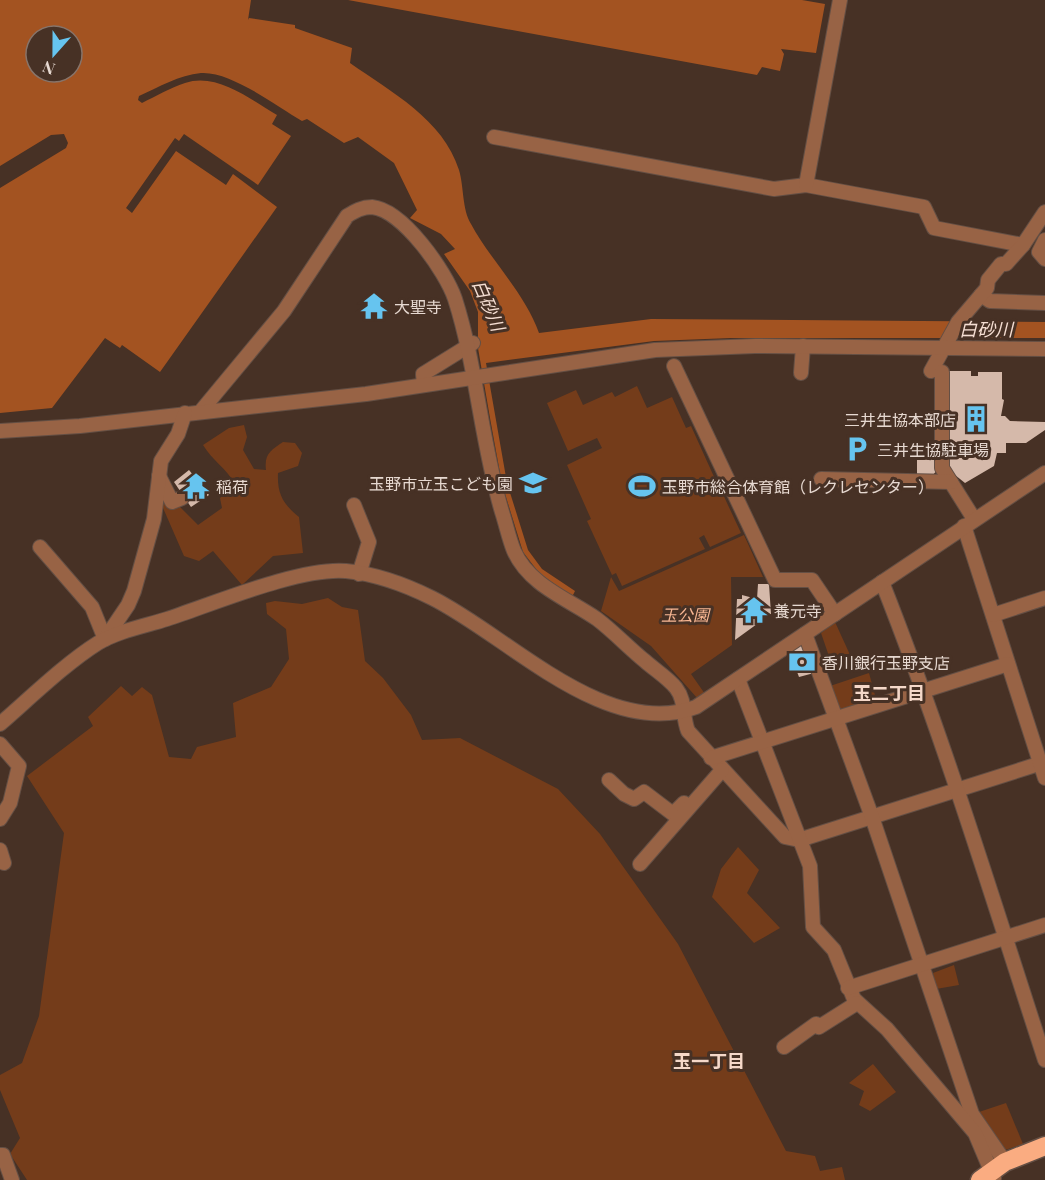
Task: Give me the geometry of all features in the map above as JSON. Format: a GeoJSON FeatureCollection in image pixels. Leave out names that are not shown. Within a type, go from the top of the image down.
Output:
{"type":"FeatureCollection","features":[{"type":"Feature","properties":{"kind":"highway"},"geometry":{"type":"LineString","coordinates":[[993,1173],[1045,1146]]}},
{"type":"Feature","properties":{"kind":"street"},"geometry":{"type":"LineString","coordinates":[[806,185],[840,0]]}},
{"type":"Feature","properties":{"kind":"street"},"geometry":{"type":"LineString","coordinates":[[494,137],[774,189],[806,185],[924,207],[934,228],[1023,245]]}},
{"type":"Feature","properties":{"kind":"street"},"geometry":{"type":"LineString","coordinates":[[201,411],[284,311],[347,216],[359,209],[373,207],[387,212],[403,223],[429,255],[454,297],[481,375],[492,477],[514,551],[521,563],[532,576],[550,590],[613,632],[674,686],[683,702],[683,720],[688,731],[785,837],[799,840],[1043,763]]}},
{"type":"Feature","properties":{"kind":"street"},"geometry":{"type":"LineString","coordinates":[[1045,212],[1023,245],[1006,264],[1001,264],[988,280],[984,291],[958,321],[945,344],[937,372],[942,468],[969,522],[993,615],[1043,763],[1045,778]]}},
{"type":"Feature","properties":{"kind":"street"},"geometry":{"type":"LineString","coordinates":[[1045,240],[1039,252],[1045,260]]}},
{"type":"Feature","properties":{"kind":"street"},"geometry":{"type":"LineString","coordinates":[[984,291],[990,301],[1045,303]]}},
{"type":"Feature","properties":{"kind":"street"},"geometry":{"type":"LineString","coordinates":[[0,431],[81,426],[424,385],[655,350],[945,344],[1045,350]]}},
{"type":"Feature","properties":{"kind":"street"},"geometry":{"type":"LineString","coordinates":[[424,385],[423,374],[470,345]]}},
{"type":"Feature","properties":{"kind":"street"},"geometry":{"type":"LineString","coordinates":[[801,373],[803,346]]}},
{"type":"Feature","properties":{"kind":"street"},"geometry":{"type":"LineString","coordinates":[[674,366],[775,580],[812,579],[835,614]]}},
{"type":"Feature","properties":{"kind":"street"},"geometry":{"type":"LineString","coordinates":[[0,724],[105,639],[128,605],[154,519],[161,461],[178,434],[185,413]]}},
{"type":"Feature","properties":{"kind":"street"},"geometry":{"type":"LineString","coordinates":[[105,639],[306,575],[328,571],[359,574],[404,585],[434,599],[572,687],[622,708],[647,714],[684,712],[696,707],[1045,473]]}},
{"type":"Feature","properties":{"kind":"street"},"geometry":{"type":"LineString","coordinates":[[159,476],[172,502],[182,498]]}},
{"type":"Feature","properties":{"kind":"street"},"geometry":{"type":"LineString","coordinates":[[820,479],[951,482]]}},
{"type":"Feature","properties":{"kind":"street"},"geometry":{"type":"LineString","coordinates":[[354,505],[369,542],[359,574]]}},
{"type":"Feature","properties":{"kind":"street"},"geometry":{"type":"LineString","coordinates":[[40,548],[92,608],[105,639]]}},
{"type":"Feature","properties":{"kind":"street"},"geometry":{"type":"LineString","coordinates":[[882,582],[924,689],[959,789],[1045,1060]]}},
{"type":"Feature","properties":{"kind":"street"},"geometry":{"type":"LineString","coordinates":[[993,615],[1045,598]]}},
{"type":"Feature","properties":{"kind":"street"},"geometry":{"type":"LineString","coordinates":[[805,634],[872,817],[993,1173]]}},
{"type":"Feature","properties":{"kind":"street"},"geometry":{"type":"LineString","coordinates":[[711,758],[1008,663]]}},
{"type":"Feature","properties":{"kind":"street"},"geometry":{"type":"LineString","coordinates":[[738,679],[810,866],[813,927],[834,950],[848,988],[857,1003],[887,1029],[975,1133],[993,1173]]}},
{"type":"Feature","properties":{"kind":"street"},"geometry":{"type":"LineString","coordinates":[[0,744],[19,766],[10,803],[0,819]]}},
{"type":"Feature","properties":{"kind":"street"},"geometry":{"type":"LineString","coordinates":[[640,864],[722,770]]}},
{"type":"Feature","properties":{"kind":"street"},"geometry":{"type":"LineString","coordinates":[[609,780],[624,794],[634,799],[644,792],[673,814],[686,801],[690,804]]}},
{"type":"Feature","properties":{"kind":"street"},"geometry":{"type":"LineString","coordinates":[[848,988],[1045,925]]}},
{"type":"Feature","properties":{"kind":"street"},"geometry":{"type":"LineString","coordinates":[[784,1047],[816,1024],[819,1027],[857,1003]]}},
{"type":"Feature","properties":{"kind":"street"},"geometry":{"type":"LineString","coordinates":[[0,1155],[3,1155],[12,1180]]}},
{"type":"Feature","properties":{"kind":"green space","name":"玉野市総合体育館（レクレセンター）"},"geometry":{"type":"Polygon","coordinates":[[[637,386],[647,408],[672,397],[686,428],[691,426],[715,479],[707,483],[711,492],[720,488],[741,533],[710,547],[704,535],[699,538],[705,549],[622,586],[616,573],[612,575],[587,521],[591,519],[567,465],[602,448],[597,438],[568,451],[547,403],[576,390],[583,405],[612,392],[615,397],[637,386]]]}},
{"type":"Feature","properties":{"kind":"green space"},"geometry":{"type":"Polygon","coordinates":[[[244,425],[247,437],[243,450],[254,469],[266,470],[269,453],[283,442],[295,443],[302,453],[298,466],[278,473],[278,480],[282,498],[299,517],[303,553],[273,556],[242,585],[213,551],[199,561],[184,556],[160,501],[162,489],[198,525],[222,508],[220,498],[235,484],[203,445],[229,428],[244,425]]]}},
{"type":"Feature","properties":{"kind":"green space","name":"玉公園"},"geometry":{"type":"Polygon","coordinates":[[[744,535],[763,577],[731,577],[732,645],[691,674],[705,694],[698,699],[651,646],[601,611],[611,577],[619,591],[744,535]]]}},
{"type":"Feature","properties":{"kind":"green space"},"geometry":{"type":"Polygon","coordinates":[[[328,598],[342,607],[358,610],[365,661],[383,678],[411,715],[422,740],[460,738],[558,789],[600,834],[678,944],[786,1151],[815,1156],[820,1171],[842,1167],[845,1180],[27,1180],[10,1154],[20,1138],[0,1090],[0,1075],[22,1063],[39,1016],[64,833],[27,776],[93,726],[88,717],[121,686],[132,696],[142,687],[152,695],[169,757],[191,759],[197,747],[236,737],[233,703],[271,687],[289,659],[286,629],[267,614],[266,603],[275,601],[302,604],[328,598]]]}},
{"type":"Feature","properties":{"kind":"green space"},"geometry":{"type":"Polygon","coordinates":[[[835,622],[851,657],[831,662],[821,633],[835,622]]]}},
{"type":"Feature","properties":{"kind":"green space"},"geometry":{"type":"Polygon","coordinates":[[[869,673],[876,699],[838,712],[830,686],[869,673]]]}},
{"type":"Feature","properties":{"kind":"green space"},"geometry":{"type":"Polygon","coordinates":[[[738,847],[759,870],[747,893],[780,928],[754,943],[712,897],[721,869],[738,847]]]}},
{"type":"Feature","properties":{"kind":"green space"},"geometry":{"type":"Polygon","coordinates":[[[954,965],[959,985],[936,989],[933,973],[954,965]]]}},
{"type":"Feature","properties":{"kind":"green space"},"geometry":{"type":"Polygon","coordinates":[[[873,1064],[896,1092],[870,1111],[859,1105],[864,1091],[849,1083],[873,1064]]]}},
{"type":"Feature","properties":{"kind":"green space"},"geometry":{"type":"Polygon","coordinates":[[[1006,1103],[1023,1144],[1002,1151],[979,1112],[1006,1103]]]}},
{"type":"Feature","properties":{"kind":"water","name":"白砂川"},"geometry":{"type":"Polygon","coordinates":[[[0,0],[251,0],[248,20],[249,18],[295,25],[295,28],[352,48],[350,63],[414,108],[441,136],[459,170],[468,218],[479,238],[517,291],[539,333],[651,319],[1045,322],[1045,338],[731,338],[654,341],[486,363],[507,483],[528,550],[542,569],[575,591],[572,597],[539,573],[523,552],[502,484],[478,348],[478,312],[470,291],[444,254],[455,249],[441,234],[410,218],[417,210],[394,163],[358,137],[344,143],[307,119],[302,121],[239,83],[226,78],[201,73],[185,76],[139,96],[138,100],[142,103],[185,83],[209,81],[245,95],[277,115],[272,124],[291,136],[258,185],[184,134],[179,141],[175,138],[126,208],[132,213],[176,151],[226,185],[233,174],[277,207],[160,372],[122,345],[120,348],[105,338],[52,408],[0,413],[0,188],[66,148],[68,143],[64,134],[51,135],[0,166],[0,0]]]}},
{"type":"Feature","properties":{"kind":"water"},"geometry":{"type":"Polygon","coordinates":[[[348,0],[802,0],[825,4],[816,53],[781,49],[784,54],[780,71],[762,67],[757,75],[348,0]]]}},
{"type":"Feature","properties":{"kind":"building","name":"三井生協本部店"},"geometry":{"type":"Polygon","coordinates":[[[945,371],[971,371],[971,376],[978,376],[978,372],[1002,372],[1002,399],[1004,400],[1001,416],[1005,416],[1010,421],[1045,422],[1045,430],[1026,443],[1006,443],[1006,453],[997,453],[994,466],[965,483],[945,467],[940,467],[931,477],[917,477],[917,443],[940,443],[945,371]]]}},
{"type":"Feature","properties":{"kind":"building"},"geometry":{"type":"Polygon","coordinates":[[[189,470],[209,495],[191,507],[174,482],[189,470]]]}},
{"type":"Feature","properties":{"kind":"building","name":"養元寺"},"geometry":{"type":"Polygon","coordinates":[[[758,584],[769,584],[771,614],[764,616],[764,620],[758,619],[757,624],[735,640],[737,599],[742,599],[742,595],[757,599],[758,584]]]}},
{"type":"Feature","properties":{"kind":"building","name":"香川銀行玉野支店"},"geometry":{"type":"Polygon","coordinates":[[[804,643],[814,673],[799,677],[789,651],[804,643]]]}},
{"type":"Feature","properties":{"kind":"place","name":"大聖寺"},"geometry":{"type":"Point","coordinates":[374,306]}},
{"type":"Feature","properties":{"kind":"place","name":"三井生協本部店"},"geometry":{"type":"Point","coordinates":[976,419]}},
{"type":"Feature","properties":{"kind":"place","name":"三井生協駐車場"},"geometry":{"type":"Point","coordinates":[857,449]}},
{"type":"Feature","properties":{"kind":"place","name":"玉野市立玉こども園"},"geometry":{"type":"Point","coordinates":[533,483]}},
{"type":"Feature","properties":{"kind":"place","name":"稲荷"},"geometry":{"type":"Point","coordinates":[196,486]}},
{"type":"Feature","properties":{"kind":"place","name":"玉野市総合体育館（レクレセンター）"},"geometry":{"type":"Point","coordinates":[642,486]}},
{"type":"Feature","properties":{"kind":"place","name":"養元寺"},"geometry":{"type":"Point","coordinates":[754,610]}},
{"type":"Feature","properties":{"kind":"place","name":"香川銀行玉野支店"},"geometry":{"type":"Point","coordinates":[802,662]}},
{"type":"Feature","properties":{"kind":"district","name":"玉二丁目"},"geometry":{"type":"Point","coordinates":[889,693]}},
{"type":"Feature","properties":{"kind":"district","name":"玉一丁目"},"geometry":{"type":"Point","coordinates":[709,1061]}}]}
